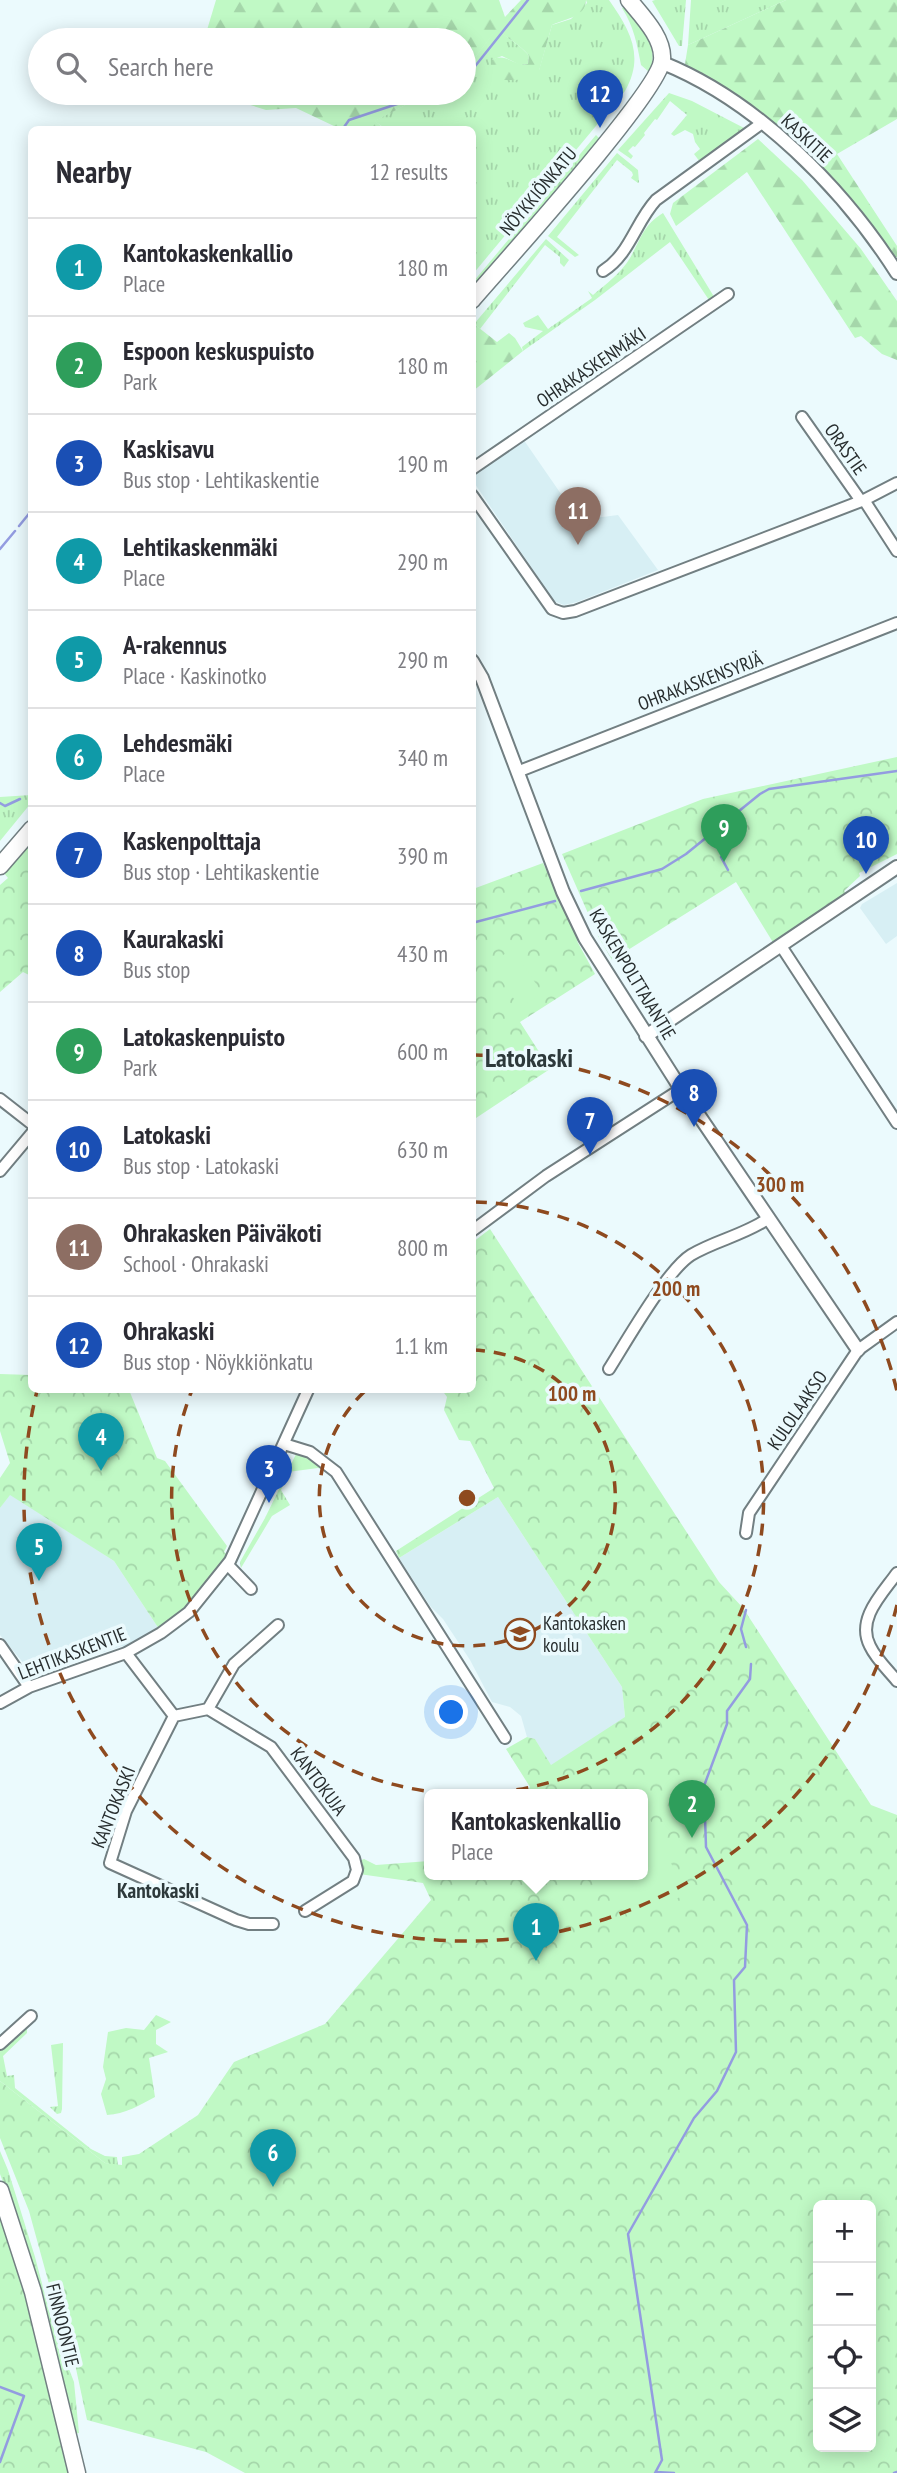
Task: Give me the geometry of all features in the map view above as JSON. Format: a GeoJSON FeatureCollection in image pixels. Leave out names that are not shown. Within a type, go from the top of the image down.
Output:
{"type":"FeatureCollection","features":[{"type":"Feature","properties":{"kind":"main road"},"geometry":{"type":"LineString","coordinates":[[629,0],[657,39],[663,63]]}},
{"type":"Feature","properties":{"kind":"main road","name":"NÖYKKIÖNKATU"},"geometry":{"type":"LineString","coordinates":[[476,295],[622,123],[663,63]]}},
{"type":"Feature","properties":{"kind":"main road"},"geometry":{"type":"LineString","coordinates":[[0,866],[28,834]]}},
{"type":"Feature","properties":{"kind":"main road","name":"FINNOONTIE"},"geometry":{"type":"LineString","coordinates":[[0,2190],[33,2292],[77,2473]]}},
{"type":"Feature","properties":{"kind":"street","name":"KASKITIE"},"geometry":{"type":"LineString","coordinates":[[663,63],[729,98],[762,123],[811,168],[850,211],[897,273]]}},
{"type":"Feature","properties":{"kind":"street"},"geometry":{"type":"LineString","coordinates":[[603,271],[622,255],[642,216],[656,200],[762,123]]}},
{"type":"Feature","properties":{"kind":"street","name":"OHRAKASKENMÄKI"},"geometry":{"type":"LineString","coordinates":[[476,466],[728,295]]}},
{"type":"Feature","properties":{"kind":"street","name":"ORASTIE"},"geometry":{"type":"LineString","coordinates":[[802,418],[862,500]]}},
{"type":"Feature","properties":{"kind":"street"},"geometry":{"type":"LineString","coordinates":[[476,501],[552,609],[562,613],[575,611],[862,500],[897,483]]}},
{"type":"Feature","properties":{"kind":"street"},"geometry":{"type":"LineString","coordinates":[[862,500],[897,551]]}},
{"type":"Feature","properties":{"kind":"street","name":"OHRAKASKENSYRJÄ"},"geometry":{"type":"LineString","coordinates":[[517,772],[897,623]]}},
{"type":"Feature","properties":{"kind":"street","name":"KASKENPOLTTAJANTIE"},"geometry":{"type":"LineString","coordinates":[[476,668],[563,892],[585,938],[646,1036],[685,1087],[858,1350]]}},
{"type":"Feature","properties":{"kind":"street"},"geometry":{"type":"LineString","coordinates":[[646,1036],[897,867]]}},
{"type":"Feature","properties":{"kind":"street"},"geometry":{"type":"LineString","coordinates":[[781,946],[897,1123]]}},
{"type":"Feature","properties":{"kind":"street"},"geometry":{"type":"LineString","coordinates":[[476,1228],[546,1176],[685,1087]]}},
{"type":"Feature","properties":{"kind":"street"},"geometry":{"type":"LineString","coordinates":[[0,1099],[28,1121]]}},
{"type":"Feature","properties":{"kind":"street"},"geometry":{"type":"LineString","coordinates":[[0,1171],[28,1138]]}},
{"type":"Feature","properties":{"kind":"street"},"geometry":{"type":"LineString","coordinates":[[609,1369],[681,1263],[769,1218]]}},
{"type":"Feature","properties":{"kind":"street","name":"KULOLAAKSO"},"geometry":{"type":"LineString","coordinates":[[746,1533],[749,1513],[858,1350],[897,1322]]}},
{"type":"Feature","properties":{"kind":"street","name":"LEHTIKASKENTIE"},"geometry":{"type":"LineString","coordinates":[[0,1703],[29,1686],[126,1653],[161,1633],[189,1612],[228,1565],[307,1393]]}},
{"type":"Feature","properties":{"kind":"street"},"geometry":{"type":"LineString","coordinates":[[284,1444],[310,1452],[336,1472],[505,1738]]}},
{"type":"Feature","properties":{"kind":"street"},"geometry":{"type":"LineString","coordinates":[[228,1565],[250,1589]]}},
{"type":"Feature","properties":{"kind":"street"},"geometry":{"type":"LineString","coordinates":[[897,1573],[870,1610],[866,1626],[870,1647],[897,1681]]}},
{"type":"Feature","properties":{"kind":"street"},"geometry":{"type":"LineString","coordinates":[[126,1653],[174,1716],[208,1709],[234,1664],[278,1625]]}},
{"type":"Feature","properties":{"kind":"street"},"geometry":{"type":"LineString","coordinates":[[0,1645],[29,1686]]}},
{"type":"Feature","properties":{"kind":"street","name":"KANTOKUJA"},"geometry":{"type":"LineString","coordinates":[[208,1709],[271,1747],[354,1858],[357,1870],[354,1881],[305,1911]]}},
{"type":"Feature","properties":{"kind":"street","name":"KANTOKASKI"},"geometry":{"type":"LineString","coordinates":[[174,1716],[126,1811],[110,1863],[236,1920],[249,1924],[273,1924]]}},
{"type":"Feature","properties":{"kind":"street"},"geometry":{"type":"LineString","coordinates":[[0,2044],[31,2016]]}},
{"type":"Feature","properties":{"kind":"shaded area"},"geometry":{"type":"Polygon","coordinates":[[[521,436],[579,520],[618,515],[658,570],[577,602],[564,605],[554,601],[476,485],[476,471],[521,436]]]}},
{"type":"Feature","properties":{"kind":"shaded area"},"geometry":{"type":"Polygon","coordinates":[[[897,883],[897,936],[886,944],[860,908],[862,904],[897,883]]]}},
{"type":"Feature","properties":{"kind":"shaded area"},"geometry":{"type":"Polygon","coordinates":[[[10,1494],[114,1561],[159,1629],[124,1649],[122,1646],[40,1673],[30,1671],[0,1635],[0,1508],[10,1494]]]}},
{"type":"Feature","properties":{"kind":"shaded area","name":"Kantokasken koulu"},"geometry":{"type":"Polygon","coordinates":[[[498,1497],[622,1687],[625,1718],[551,1766],[535,1739],[527,1737],[521,1716],[510,1707],[492,1702],[470,1660],[399,1558],[498,1497]]]}},
{"type":"Feature","properties":{"kind":"green space"},"geometry":{"type":"Polygon","coordinates":[[[216,0],[499,0],[505,17],[521,0],[586,0],[582,11],[574,17],[552,25],[539,71],[522,79],[510,80],[491,79],[492,60],[502,58],[518,64],[528,64],[529,56],[497,29],[476,56],[476,28],[208,28],[216,0]]]}},
{"type":"Feature","properties":{"kind":"green space"},"geometry":{"type":"Polygon","coordinates":[[[586,0],[609,0],[623,22],[629,33],[634,55],[631,78],[625,91],[476,270],[476,126],[382,126],[374,121],[405,105],[476,105],[476,56],[497,28],[526,52],[529,56],[528,64],[520,65],[502,56],[492,60],[539,70],[552,25],[571,19],[587,3],[586,0]]]}},
{"type":"Feature","properties":{"kind":"green space"},"geometry":{"type":"Polygon","coordinates":[[[686,0],[682,46],[679,46],[652,1],[686,0]]]}},
{"type":"Feature","properties":{"kind":"green space"},"geometry":{"type":"Polygon","coordinates":[[[691,0],[786,0],[688,45],[691,0]]]}},
{"type":"Feature","properties":{"kind":"green space"},"geometry":{"type":"Polygon","coordinates":[[[786,0],[897,0],[897,119],[837,154],[897,246],[897,257],[891,257],[770,121],[685,64],[688,45],[786,0]]]}},
{"type":"Feature","properties":{"kind":"green space"},"geometry":{"type":"Polygon","coordinates":[[[624,7],[651,45],[652,62],[649,72],[641,65],[632,29],[622,8],[624,7]]]}},
{"type":"Feature","properties":{"kind":"green space"},"geometry":{"type":"Polygon","coordinates":[[[669,93],[692,101],[746,129],[700,162],[694,154],[700,149],[693,134],[685,130],[674,136],[671,134],[687,115],[670,101],[635,147],[628,151],[633,156],[631,159],[618,150],[669,93]]]}},
{"type":"Feature","properties":{"kind":"green space"},"geometry":{"type":"Polygon","coordinates":[[[250,105],[406,105],[375,121],[381,126],[334,126],[296,108],[266,110],[250,105]]]}},
{"type":"Feature","properties":{"kind":"green space"},"geometry":{"type":"Polygon","coordinates":[[[596,135],[599,138],[592,151],[476,289],[476,278],[596,135]]]}},
{"type":"Feature","properties":{"kind":"green space"},"geometry":{"type":"Polygon","coordinates":[[[758,139],[802,180],[861,249],[897,301],[897,360],[882,354],[861,336],[855,338],[747,172],[676,226],[670,214],[673,203],[758,139]]]}},
{"type":"Feature","properties":{"kind":"green space"},"geometry":{"type":"Polygon","coordinates":[[[617,153],[638,170],[639,182],[631,178],[632,172],[617,160],[557,237],[579,255],[575,257],[548,236],[617,153]]]}},
{"type":"Feature","properties":{"kind":"green space"},"geometry":{"type":"Polygon","coordinates":[[[663,213],[716,300],[711,303],[670,242],[523,351],[522,347],[543,331],[525,327],[523,323],[538,315],[548,329],[592,298],[588,291],[593,295],[618,273],[647,228],[663,213]]]}},
{"type":"Feature","properties":{"kind":"green space"},"geometry":{"type":"Polygon","coordinates":[[[546,239],[569,260],[564,267],[560,263],[560,257],[545,245],[480,329],[476,322],[546,239]]]}},
{"type":"Feature","properties":{"kind":"green space"},"geometry":{"type":"Polygon","coordinates":[[[476,326],[497,342],[509,333],[523,351],[476,389],[476,326]]]}},
{"type":"Feature","properties":{"kind":"green space"},"geometry":{"type":"Polygon","coordinates":[[[897,757],[897,854],[859,873],[860,876],[844,891],[847,894],[774,944],[736,882],[612,960],[598,936],[562,854],[703,799],[897,757]]]}},
{"type":"Feature","properties":{"kind":"green space"},"geometry":{"type":"Polygon","coordinates":[[[28,795],[28,807],[0,841],[0,797],[28,795]]]}},
{"type":"Feature","properties":{"kind":"green space"},"geometry":{"type":"Polygon","coordinates":[[[28,843],[28,974],[23,972],[0,992],[0,885],[8,878],[3,872],[28,843]]]}},
{"type":"Feature","properties":{"kind":"green space"},"geometry":{"type":"Polygon","coordinates":[[[543,863],[579,940],[577,941],[595,974],[520,1022],[550,1069],[476,1118],[476,888],[543,863]]]}},
{"type":"Feature","properties":{"kind":"green space"},"geometry":{"type":"Polygon","coordinates":[[[513,949],[542,993],[520,1008],[490,963],[513,949]]]}},
{"type":"Feature","properties":{"kind":"green space"},"geometry":{"type":"Polygon","coordinates":[[[490,1229],[719,1582],[743,1608],[871,1805],[897,1815],[897,2473],[245,2473],[206,2452],[87,2420],[75,2364],[29,2211],[0,2138],[0,2081],[105,2163],[122,2165],[122,2157],[139,2154],[198,2115],[234,2062],[325,2024],[431,1900],[423,1883],[359,1874],[359,1861],[364,1859],[376,1865],[424,1861],[424,1880],[648,1880],[648,1789],[528,1789],[530,1787],[506,1749],[527,1737],[535,1739],[551,1765],[625,1717],[622,1687],[498,1497],[399,1558],[396,1551],[494,1488],[470,1441],[459,1440],[444,1410],[447,1397],[444,1393],[476,1393],[476,1240],[490,1229]]]}},
{"type":"Feature","properties":{"kind":"green space"},"geometry":{"type":"Polygon","coordinates":[[[0,1374],[28,1375],[28,1393],[130,1393],[157,1458],[165,1461],[227,1546],[224,1552],[227,1554],[188,1604],[159,1629],[114,1561],[10,1495],[0,1508],[0,1478],[10,1463],[0,1431],[0,1374]]]}},
{"type":"Feature","properties":{"kind":"green space"},"geometry":{"type":"Polygon","coordinates":[[[297,1452],[324,1466],[322,1469],[288,1472],[281,1490],[290,1505],[272,1516],[241,1568],[240,1562],[297,1452]]]}},
{"type":"Feature","properties":{"kind":"green space"},"geometry":{"type":"Polygon","coordinates":[[[648,1815],[686,1894],[630,1922],[610,1880],[648,1880],[648,1815]]]}},
{"type":"Feature","properties":{"kind":"green space"},"geometry":{"type":"Polygon","coordinates":[[[156,2015],[171,2022],[156,2030],[156,2044],[168,2052],[149,2058],[155,2097],[126,2111],[107,2115],[101,2094],[106,2079],[103,2067],[108,2032],[126,2028],[144,2030],[156,2015]]]}},
{"type":"Feature","properties":{"kind":"green space"},"geometry":{"type":"Polygon","coordinates":[[[25,2028],[27,2033],[3,2056],[7,2076],[14,2075],[15,2088],[91,2149],[105,2156],[117,2157],[118,2166],[105,2163],[0,2081],[0,2048],[25,2028]]]}},
{"type":"Feature","properties":{"kind":"green space"},"geometry":{"type":"Polygon","coordinates":[[[63,2043],[62,2109],[61,2113],[57,2114],[50,2107],[58,2106],[51,2045],[63,2043]]]}},
{"type":"Feature","properties":{"kind":"green space"},"geometry":{"type":"Polygon","coordinates":[[[0,2151],[35,2257],[55,2333],[74,2382],[79,2433],[74,2434],[19,2226],[0,2174],[0,2151]]]}},
{"type":"Feature","properties":{"kind":"green space"},"geometry":{"type":"Polygon","coordinates":[[[0,2206],[37,2324],[71,2473],[0,2473],[0,2206]]]}},
{"type":"Feature","properties":{"kind":"waterway"},"geometry":{"type":"LineString","coordinates":[[476,65],[528,0]]}},
{"type":"Feature","properties":{"kind":"waterway"},"geometry":{"type":"LineString","coordinates":[[345,126],[349,120],[394,105]]}},
{"type":"Feature","properties":{"kind":"waterway"},"geometry":{"type":"LineString","coordinates":[[19,526],[28,515]]}},
{"type":"Feature","properties":{"kind":"waterway"},"geometry":{"type":"LineString","coordinates":[[0,549],[15,531]]}},
{"type":"Feature","properties":{"kind":"waterway"},"geometry":{"type":"LineString","coordinates":[[581,891],[662,869],[686,854],[769,789],[897,771]]}},
{"type":"Feature","properties":{"kind":"waterway"},"geometry":{"type":"LineString","coordinates":[[0,803],[5,806],[20,799]]}},
{"type":"Feature","properties":{"kind":"waterway"},"geometry":{"type":"LineString","coordinates":[[709,837],[715,846]]}},
{"type":"Feature","properties":{"kind":"waterway"},"geometry":{"type":"LineString","coordinates":[[721,857],[728,870]]}},
{"type":"Feature","properties":{"kind":"waterway"},"geometry":{"type":"LineString","coordinates":[[476,922],[555,901]]}},
{"type":"Feature","properties":{"kind":"waterway"},"geometry":{"type":"LineString","coordinates":[[746,1610],[741,1629],[746,1647]]}},
{"type":"Feature","properties":{"kind":"waterway"},"geometry":{"type":"LineString","coordinates":[[655,2473],[662,2460],[628,2234],[694,2118],[717,2091],[736,2052],[734,1980],[745,1967],[747,1925],[706,1847],[704,1786],[727,1724],[727,1711],[750,1679],[751,1664]]}},
{"type":"Feature","properties":{"kind":"waterway"},"geometry":{"type":"LineString","coordinates":[[0,2387],[24,2396],[0,2462]]}},
{"type":"Feature","properties":{"kind":"waterway"},"geometry":{"type":"LineString","coordinates":[[656,2472],[674,2473]]}},
{"type":"Feature","properties":{"kind":"place","name":"Ohrakaski"},"geometry":{"type":"Point","coordinates":[600,128]}},
{"type":"Feature","properties":{"kind":"place","name":"Ohrakasken Päiväkoti"},"geometry":{"type":"Point","coordinates":[578,545]}},
{"type":"Feature","properties":{"kind":"place","name":"Latokaskenpuisto"},"geometry":{"type":"Point","coordinates":[724,862]}},
{"type":"Feature","properties":{"kind":"place","name":"Latokaski"},"geometry":{"type":"Point","coordinates":[866,874]}},
{"type":"Feature","properties":{"kind":"place","name":"Kaurakaski"},"geometry":{"type":"Point","coordinates":[694,1127]}},
{"type":"Feature","properties":{"kind":"place","name":"Kaskenpolttaja"},"geometry":{"type":"Point","coordinates":[590,1155]}},
{"type":"Feature","properties":{"kind":"place","name":"Lehtikaskenmäki"},"geometry":{"type":"Point","coordinates":[101,1471]}},
{"type":"Feature","properties":{"kind":"place","name":"Kaskisavu"},"geometry":{"type":"Point","coordinates":[269,1503]}},
{"type":"Feature","properties":{"kind":"place","name":"A-rakennus"},"geometry":{"type":"Point","coordinates":[39,1581]}},
{"type":"Feature","properties":{"kind":"place","name":"Kantokasken koulu"},"geometry":{"type":"Point","coordinates":[520,1634]}},
{"type":"Feature","properties":{"kind":"place","name":"Espoon keskuspuisto"},"geometry":{"type":"Point","coordinates":[692,1838]}},
{"type":"Feature","properties":{"kind":"place","name":"Kantokaskenkallio"},"geometry":{"type":"Point","coordinates":[536,1961]}},
{"type":"Feature","properties":{"kind":"place","name":"Lehdesmäki"},"geometry":{"type":"Point","coordinates":[273,2187]}},
{"type":"Feature","properties":{"kind":"district","name":"Latokaski"},"geometry":{"type":"Point","coordinates":[529,1057]}},
{"type":"Feature","properties":{"kind":"district","name":"Kantokaski"},"geometry":{"type":"Point","coordinates":[158,1890]}}]}
